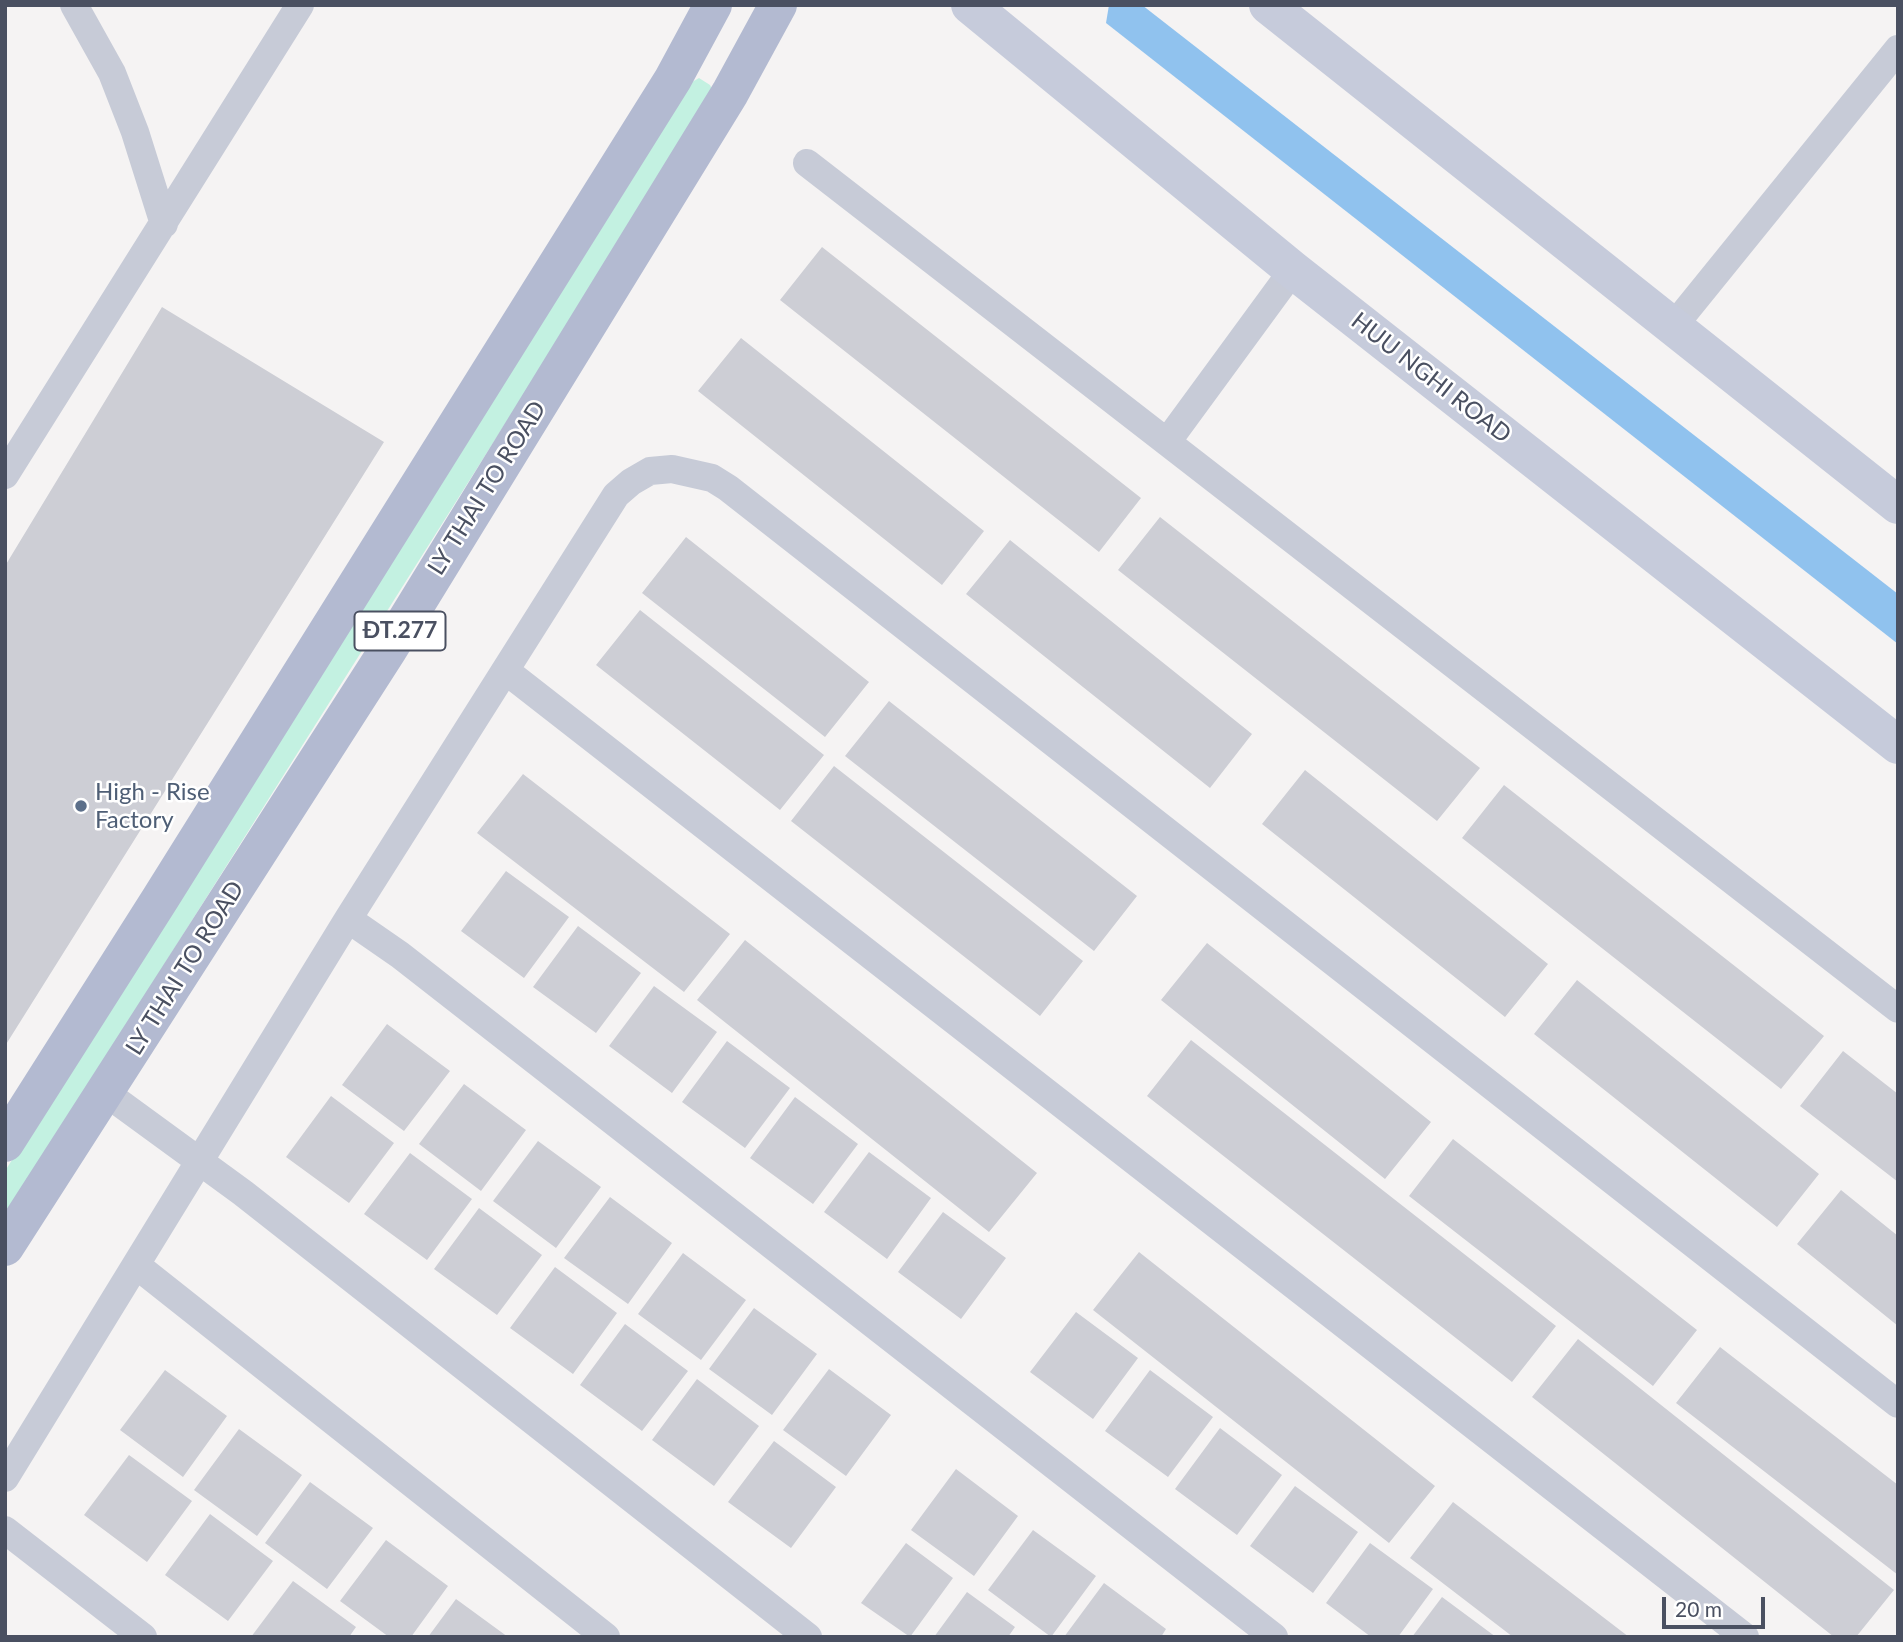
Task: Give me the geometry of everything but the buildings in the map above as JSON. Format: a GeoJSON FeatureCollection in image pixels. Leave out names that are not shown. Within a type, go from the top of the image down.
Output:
{"type":"FeatureCollection","features":[{"type":"Feature","properties":{"kind":"main road","name":"ĐT.277"},"geometry":{"type":"LineString","coordinates":[[5,1143],[666,91],[713,5]]}},
{"type":"Feature","properties":{"kind":"main road","name":"LY THAI TO ROAD"},"geometry":{"type":"LineString","coordinates":[[5,1247],[388,650],[723,105],[778,5]]}},
{"type":"Feature","properties":{"kind":"main road","name":"HUU NGHI ROAD"},"geometry":{"type":"LineString","coordinates":[[970,5],[1293,270],[1898,745]]}},
{"type":"Feature","properties":{"kind":"main road"},"geometry":{"type":"LineString","coordinates":[[1268,5],[1898,505]]}},
{"type":"Feature","properties":{"kind":"street"},"geometry":{"type":"LineString","coordinates":[[74,5],[112,73],[135,132],[164,224]]}},
{"type":"Feature","properties":{"kind":"street"},"geometry":{"type":"LineString","coordinates":[[5,475],[300,5]]}},
{"type":"Feature","properties":{"kind":"street"},"geometry":{"type":"LineString","coordinates":[[1672,328],[1898,49]]}},
{"type":"Feature","properties":{"kind":"street"},"geometry":{"type":"LineString","coordinates":[[807,163],[1898,1009]]}},
{"type":"Feature","properties":{"kind":"street"},"geometry":{"type":"LineString","coordinates":[[1167,442],[1293,270]]}},
{"type":"Feature","properties":{"kind":"street"},"geometry":{"type":"LineString","coordinates":[[5,1478],[348,919],[616,495],[650,471],[672,469],[712,478],[728,488],[1898,1404]]}},
{"type":"Feature","properties":{"kind":"street"},"geometry":{"type":"LineString","coordinates":[[506,671],[1745,1637]]}},
{"type":"Feature","properties":{"kind":"street"},"geometry":{"type":"LineString","coordinates":[[348,919],[411,964],[1274,1637]]}},
{"type":"Feature","properties":{"kind":"street"},"geometry":{"type":"LineString","coordinates":[[106,1093],[254,1201],[789,1631]]}},
{"type":"Feature","properties":{"kind":"street"},"geometry":{"type":"LineString","coordinates":[[136,1265],[606,1637]]}},
{"type":"Feature","properties":{"kind":"street"},"geometry":{"type":"LineString","coordinates":[[5,1530],[143,1637]]}},
{"type":"Feature","properties":{"kind":"green space"},"geometry":{"type":"Polygon","coordinates":[[[699,78],[712,89],[708,102],[5,1217],[5,1171],[692,82],[699,78]]]}},
{"type":"Feature","properties":{"kind":"water"},"geometry":{"type":"Polygon","coordinates":[[[1109,5],[1142,5],[1898,594],[1898,644],[1106,23],[1109,5]]]}},
{"type":"Feature","properties":{"kind":"place","name":"High - Rise Factory"},"geometry":{"type":"Point","coordinates":[81,806]}}]}
